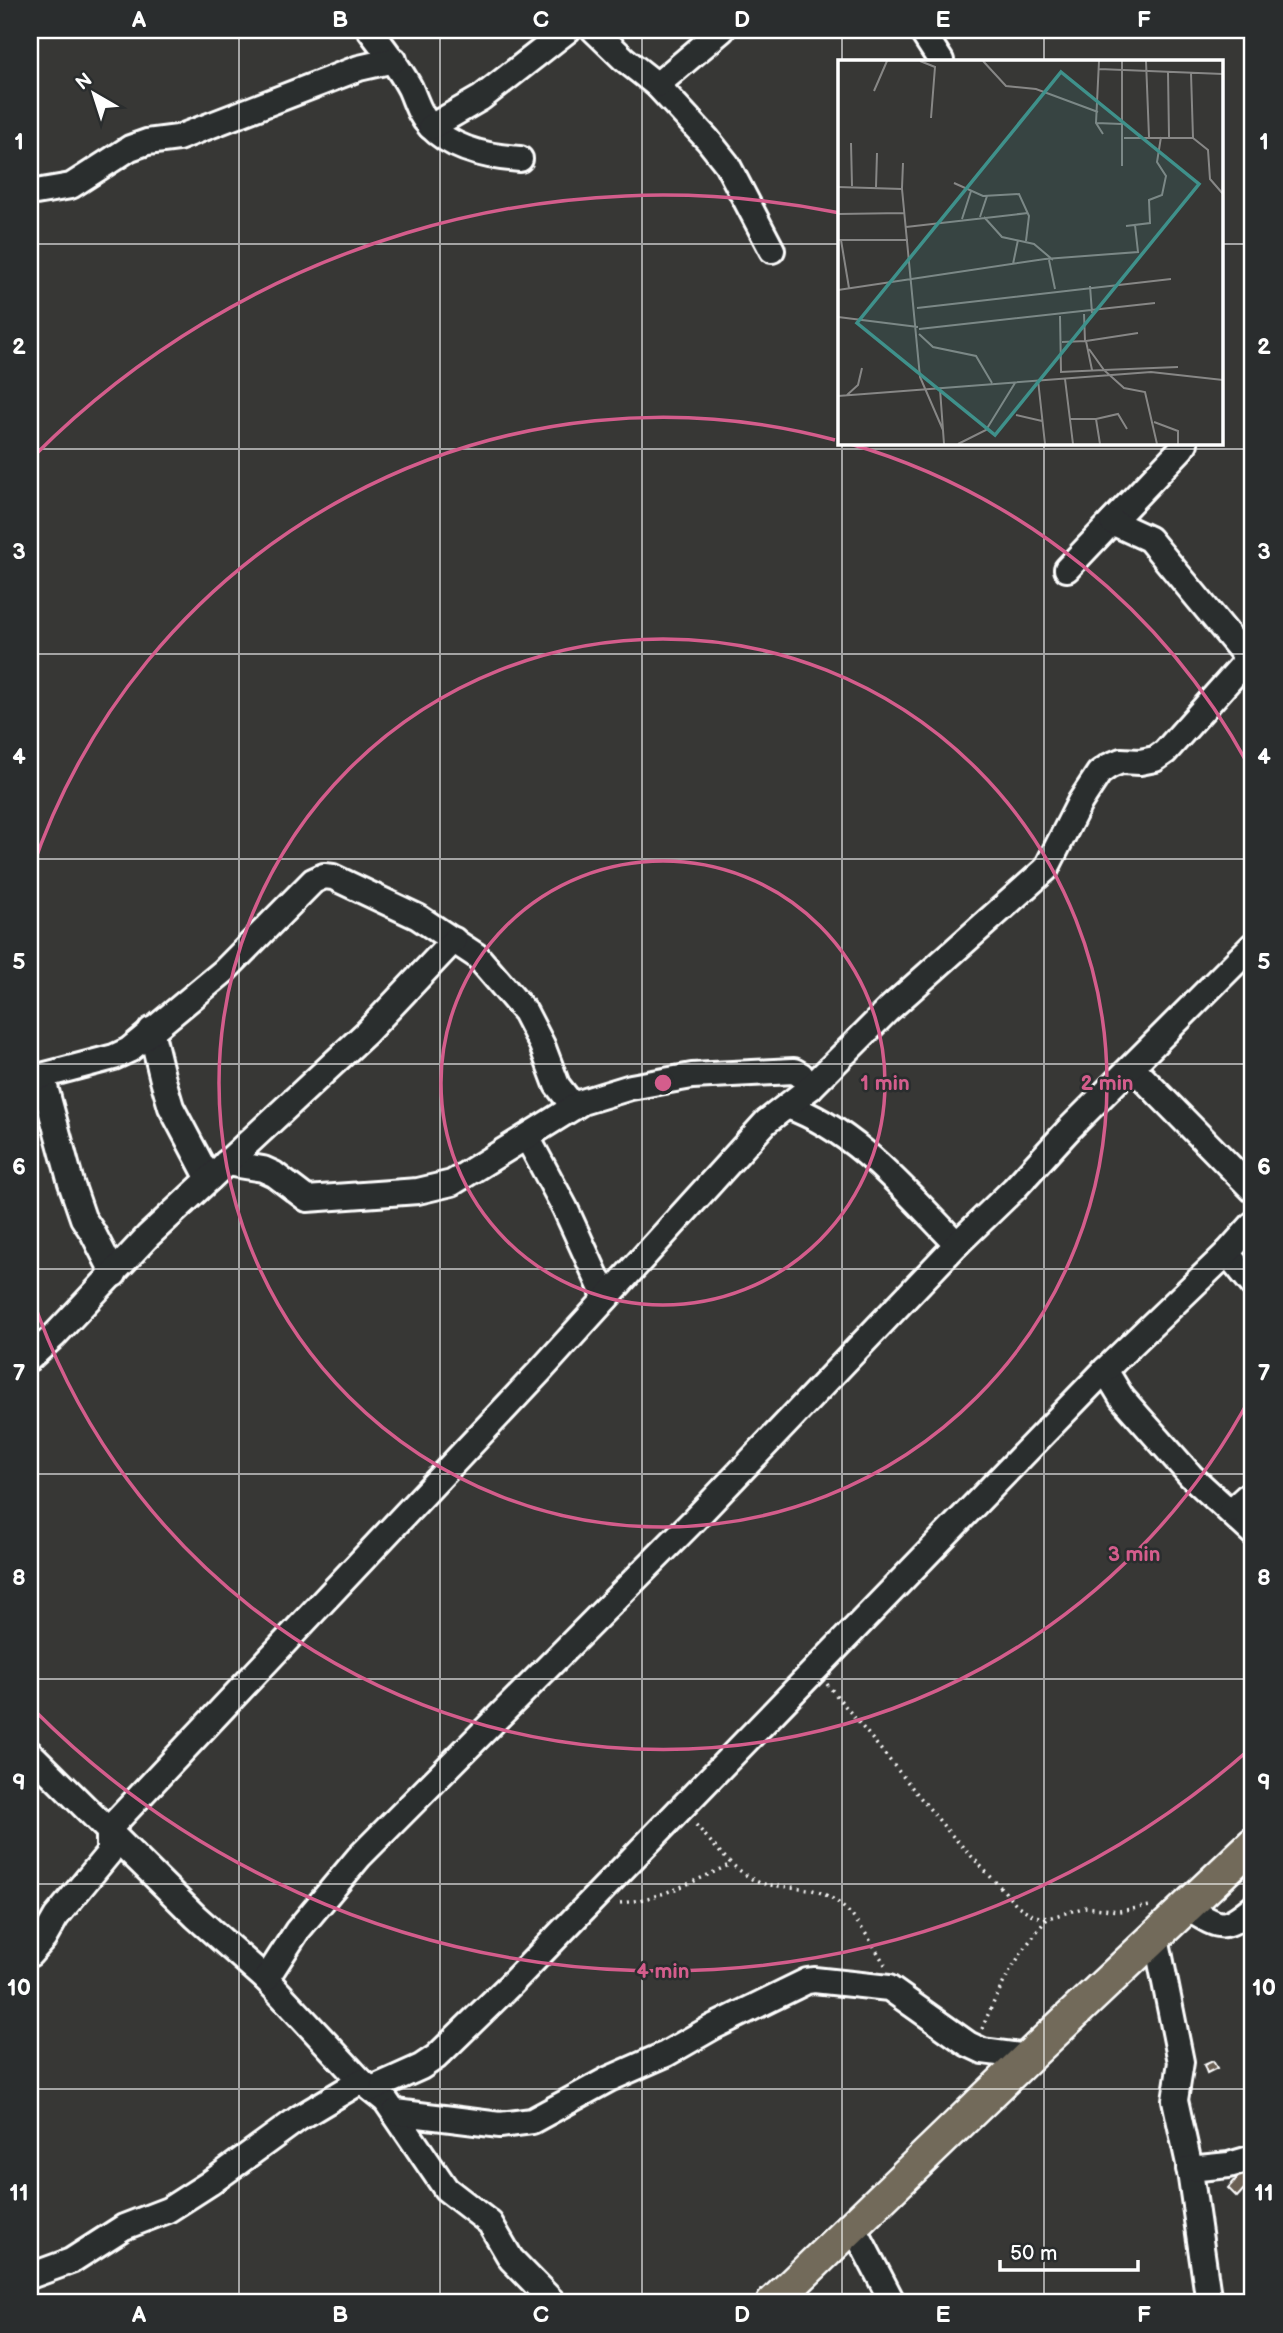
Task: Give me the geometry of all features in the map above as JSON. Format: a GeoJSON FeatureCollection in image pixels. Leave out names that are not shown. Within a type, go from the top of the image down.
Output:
{"type":"FeatureCollection","features":[{"type":"Feature","properties":{"kind":"main road"},"geometry":{"type":"LineString","coordinates":[[773,2303],[1253,1844]]}},
{"type":"Feature","properties":{"kind":"street"},"geometry":{"type":"LineString","coordinates":[[370,30],[394,60],[418,110],[430,127],[472,151],[494,157],[520,159]]}},
{"type":"Feature","properties":{"kind":"street"},"geometry":{"type":"LineString","coordinates":[[430,127],[481,98],[568,30]]}},
{"type":"Feature","properties":{"kind":"street"},"geometry":{"type":"LineString","coordinates":[[594,30],[624,59],[657,85],[708,140],[727,164],[772,250]]}},
{"type":"Feature","properties":{"kind":"street"},"geometry":{"type":"LineString","coordinates":[[657,85],[722,30]]}},
{"type":"Feature","properties":{"kind":"street"},"geometry":{"type":"LineString","coordinates":[[921,30],[940,60]]}},
{"type":"Feature","properties":{"kind":"street"},"geometry":{"type":"LineString","coordinates":[[30,192],[71,186],[130,148],[147,142],[178,138],[359,68],[394,60]]}},
{"type":"Feature","properties":{"kind":"street"},"geometry":{"type":"LineString","coordinates":[[1068,569],[1184,444]]}},
{"type":"Feature","properties":{"kind":"street"},"geometry":{"type":"LineString","coordinates":[[30,1954],[63,1908],[109,1853],[109,1829],[376,1548],[766,1122],[810,1088],[888,1010],[1046,869],[1080,802],[1099,774],[1121,761],[1140,762],[1155,759],[1165,752],[1248,659],[1149,539],[1112,522]]}},
{"type":"Feature","properties":{"kind":"street"},"geometry":{"type":"LineString","coordinates":[[114,1274],[83,1218],[36,1077],[114,1058],[129,1050],[224,971],[318,877],[333,877],[418,917],[477,956],[525,1012],[542,1045],[557,1084],[574,1107]]}},
{"type":"Feature","properties":{"kind":"street"},"geometry":{"type":"LineString","coordinates":[[30,1357],[54,1336],[148,1236],[192,1198],[217,1171],[366,1033],[454,940]]}},
{"type":"Feature","properties":{"kind":"street"},"geometry":{"type":"LineString","coordinates":[[266,1979],[297,1931],[359,1857],[694,1520],[1070,1128],[1253,946]]}},
{"type":"Feature","properties":{"kind":"street"},"geometry":{"type":"LineString","coordinates":[[151,1030],[171,1107],[217,1171]]}},
{"type":"Feature","properties":{"kind":"street"},"geometry":{"type":"LineString","coordinates":[[1133,1068],[1253,1190]]}},
{"type":"Feature","properties":{"kind":"street"},"geometry":{"type":"LineString","coordinates":[[217,1171],[262,1169],[275,1174],[307,1199],[418,1191],[452,1183],[582,1102],[631,1087],[692,1076],[794,1070],[802,1075],[810,1088]]}},
{"type":"Feature","properties":{"kind":"street"},"geometry":{"type":"LineString","coordinates":[[787,1106],[813,1116],[857,1148],[957,1244]]}},
{"type":"Feature","properties":{"kind":"street"},"geometry":{"type":"LineString","coordinates":[[527,1137],[565,1208],[606,1298]]}},
{"type":"Feature","properties":{"kind":"street"},"geometry":{"type":"LineString","coordinates":[[30,2276],[71,2261],[124,2227],[168,2210],[299,2118],[367,2085],[422,2067],[436,2057],[511,1984],[1105,1370],[1227,1253],[1253,1224]]}},
{"type":"Feature","properties":{"kind":"street"},"geometry":{"type":"LineString","coordinates":[[1227,1253],[1253,1285]]}},
{"type":"Feature","properties":{"kind":"street"},"geometry":{"type":"LineString","coordinates":[[1105,1370],[1122,1398],[1191,1476],[1253,1533]]}},
{"type":"Feature","properties":{"kind":"street"},"geometry":{"type":"LineString","coordinates":[[1231,1511],[1253,1491]]}},
{"type":"Feature","properties":{"kind":"street"},"geometry":{"type":"LineString","coordinates":[[30,1753],[196,1917],[266,1979],[395,2112],[446,2189],[489,2223],[511,2259],[554,2303]]}},
{"type":"Feature","properties":{"kind":"street"},"geometry":{"type":"LineString","coordinates":[[1187,1908],[1222,1926],[1230,1924],[1253,1907]]}},
{"type":"Feature","properties":{"kind":"street"},"geometry":{"type":"LineString","coordinates":[[1156,1937],[1181,2062],[1175,2100],[1189,2169],[1209,2303]]}},
{"type":"Feature","properties":{"kind":"street"},"geometry":{"type":"LineString","coordinates":[[395,2112],[500,2125],[532,2121],[609,2079],[666,2054],[713,2027],[814,1980],[889,1988],[976,2048],[1028,2057]]}},
{"type":"Feature","properties":{"kind":"street"},"geometry":{"type":"LineString","coordinates":[[1189,2169],[1229,2165],[1253,2158]]}},
{"type":"Feature","properties":{"kind":"street"},"geometry":{"type":"LineString","coordinates":[[853,2227],[893,2303]]}},
{"type":"Feature","properties":{"kind":"path"},"geometry":{"type":"LineString","coordinates":[[815,1669],[947,1830],[1018,1906],[1034,1916],[1048,1918],[1086,1907],[1119,1911],[1153,1906]]}},
{"type":"Feature","properties":{"kind":"path"},"geometry":{"type":"LineString","coordinates":[[680,1807],[731,1864],[762,1884],[786,1885],[821,1892],[836,1901],[863,1928],[905,1998]]}},
{"type":"Feature","properties":{"kind":"path"},"geometry":{"type":"LineString","coordinates":[[583,1907],[638,1901],[676,1889],[731,1864]]}},
{"type":"Feature","properties":{"kind":"path"},"geometry":{"type":"LineString","coordinates":[[976,2048],[1012,1966],[1027,1942],[1048,1918]]}},
{"type":"Feature","properties":{"kind":"building"},"geometry":{"type":"Polygon","coordinates":[[[1213,2061],[1217,2068],[1207,2073],[1204,2065],[1213,2061]]]}},
{"type":"Feature","properties":{"kind":"building"},"geometry":{"type":"Polygon","coordinates":[[[1249,2165],[1253,2169],[1253,2179],[1237,2197],[1228,2188],[1249,2165]]]}}]}
